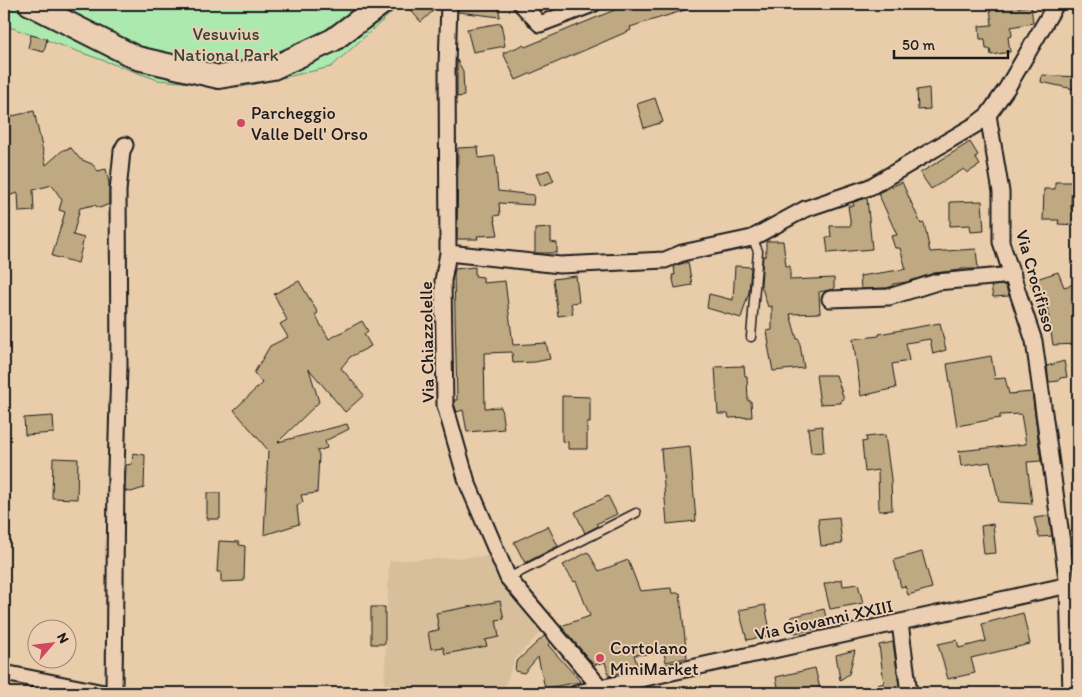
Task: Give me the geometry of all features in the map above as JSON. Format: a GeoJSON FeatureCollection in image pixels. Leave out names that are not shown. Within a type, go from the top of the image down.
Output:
{"type":"FeatureCollection","features":[{"type":"Feature","properties":{"kind":"street"},"geometry":{"type":"LineString","coordinates":[[30,4],[137,58],[220,77],[272,68],[333,40],[381,4]]}},
{"type":"Feature","properties":{"kind":"street","name":"Via Chiazzolelle"},"geometry":{"type":"LineString","coordinates":[[449,4],[447,65],[448,253],[443,281],[445,406],[467,482],[508,578],[603,691]]}},
{"type":"Feature","properties":{"kind":"street"},"geometry":{"type":"LineString","coordinates":[[521,4],[540,24],[593,4]]}},
{"type":"Feature","properties":{"kind":"street"},"geometry":{"type":"LineString","coordinates":[[448,253],[560,265],[665,260],[682,253],[752,238],[805,209],[870,187],[975,125],[988,115],[1007,88],[1056,4]]}},
{"type":"Feature","properties":{"kind":"street","name":"Via Crocifisso"},"geometry":{"type":"LineString","coordinates":[[988,115],[1001,192],[1001,242],[1034,341],[1073,584],[1071,693]]}},
{"type":"Feature","properties":{"kind":"street"},"geometry":{"type":"LineString","coordinates":[[114,693],[119,366],[118,192],[122,151],[125,145]]}},
{"type":"Feature","properties":{"kind":"street"},"geometry":{"type":"LineString","coordinates":[[830,299],[889,297],[937,282],[1013,275]]}},
{"type":"Feature","properties":{"kind":"street","name":"Via Giovanni XXIII"},"geometry":{"type":"LineString","coordinates":[[577,693],[603,691],[1073,584]]}},
{"type":"Feature","properties":{"kind":"street"},"geometry":{"type":"LineString","coordinates":[[900,623],[909,693]]}},
{"type":"Feature","properties":{"kind":"street"},"geometry":{"type":"LineString","coordinates":[[4,673],[104,693]]}},
{"type":"Feature","properties":{"kind":"lane"},"geometry":{"type":"LineString","coordinates":[[751,337],[758,251],[752,238]]}},
{"type":"Feature","properties":{"kind":"lane"},"geometry":{"type":"LineString","coordinates":[[508,578],[636,513]]}},
{"type":"Feature","properties":{"kind":"shaded area"},"geometry":{"type":"Polygon","coordinates":[[[490,556],[506,591],[542,631],[515,659],[504,689],[384,690],[389,561],[490,556]]]}},
{"type":"Feature","properties":{"kind":"green space","name":"Vesuvius National Park"},"geometry":{"type":"Polygon","coordinates":[[[4,4],[401,4],[331,67],[241,87],[158,80],[4,25],[4,4]]]}},
{"type":"Feature","properties":{"kind":"building"},"geometry":{"type":"Polygon","coordinates":[[[405,4],[428,4],[434,10],[421,22],[405,4]]]}},
{"type":"Feature","properties":{"kind":"building"},"geometry":{"type":"Polygon","coordinates":[[[458,4],[498,4],[500,17],[458,12],[458,4]]]}},
{"type":"Feature","properties":{"kind":"building"},"geometry":{"type":"Polygon","coordinates":[[[629,4],[694,4],[695,7],[630,27],[631,30],[516,80],[503,53],[523,45],[525,47],[629,4]]]}},
{"type":"Feature","properties":{"kind":"building"},"geometry":{"type":"Polygon","coordinates":[[[1018,4],[1018,8],[1031,5],[1033,23],[1011,27],[1012,36],[1008,37],[1010,52],[991,55],[990,49],[986,49],[985,39],[980,39],[979,26],[992,25],[990,7],[1018,4]]]}},
{"type":"Feature","properties":{"kind":"building"},"geometry":{"type":"Polygon","coordinates":[[[501,23],[505,46],[473,52],[467,29],[501,23]]]}},
{"type":"Feature","properties":{"kind":"building"},"geometry":{"type":"Polygon","coordinates":[[[31,35],[47,39],[44,52],[28,48],[31,35]]]}},
{"type":"Feature","properties":{"kind":"building"},"geometry":{"type":"Polygon","coordinates":[[[457,60],[463,71],[464,96],[457,97],[457,60]]]}},
{"type":"Feature","properties":{"kind":"building"},"geometry":{"type":"Polygon","coordinates":[[[1042,75],[1078,77],[1078,90],[1041,82],[1042,75]]]}},
{"type":"Feature","properties":{"kind":"building"},"geometry":{"type":"Polygon","coordinates":[[[929,88],[930,109],[918,110],[917,90],[929,88]]]}},
{"type":"Feature","properties":{"kind":"building"},"geometry":{"type":"Polygon","coordinates":[[[655,98],[663,122],[644,128],[637,104],[655,98]]]}},
{"type":"Feature","properties":{"kind":"building"},"geometry":{"type":"Polygon","coordinates":[[[34,111],[46,165],[63,150],[71,148],[80,159],[92,164],[98,171],[106,169],[109,183],[109,204],[100,208],[94,205],[80,208],[73,235],[84,238],[78,263],[52,256],[65,212],[59,210],[62,200],[52,185],[33,190],[34,211],[19,212],[18,193],[4,197],[4,118],[34,111]]]}},
{"type":"Feature","properties":{"kind":"building"},"geometry":{"type":"Polygon","coordinates":[[[970,142],[978,155],[975,157],[980,165],[967,173],[964,169],[931,189],[920,173],[970,142]]]}},
{"type":"Feature","properties":{"kind":"building"},"geometry":{"type":"Polygon","coordinates":[[[478,147],[479,158],[495,156],[498,191],[534,195],[533,205],[499,203],[500,215],[494,216],[498,235],[477,236],[478,239],[457,239],[458,148],[478,147]]]}},
{"type":"Feature","properties":{"kind":"building"},"geometry":{"type":"Polygon","coordinates":[[[549,170],[554,181],[541,186],[536,174],[549,170]]]}},
{"type":"Feature","properties":{"kind":"building"},"geometry":{"type":"Polygon","coordinates":[[[902,182],[921,224],[924,223],[930,252],[976,249],[978,269],[961,269],[934,273],[907,282],[893,284],[893,286],[887,288],[861,289],[860,276],[906,269],[900,248],[895,248],[891,236],[897,235],[878,193],[902,182]]]}},
{"type":"Feature","properties":{"kind":"building"},"geometry":{"type":"Polygon","coordinates":[[[1055,182],[1072,182],[1071,210],[1078,210],[1078,225],[1058,224],[1059,220],[1043,220],[1044,189],[1055,189],[1055,182]]]}},
{"type":"Feature","properties":{"kind":"building"},"geometry":{"type":"Polygon","coordinates":[[[867,198],[872,249],[828,253],[826,237],[831,237],[830,226],[851,226],[848,206],[854,206],[853,202],[867,198]]]}},
{"type":"Feature","properties":{"kind":"building"},"geometry":{"type":"Polygon","coordinates":[[[982,201],[984,231],[971,232],[970,225],[950,226],[950,202],[982,201]]]}},
{"type":"Feature","properties":{"kind":"building"},"geometry":{"type":"Polygon","coordinates":[[[551,228],[551,242],[557,243],[557,253],[535,253],[535,229],[551,228]]]}},
{"type":"Feature","properties":{"kind":"building"},"geometry":{"type":"Polygon","coordinates":[[[766,241],[783,241],[786,266],[790,266],[790,280],[834,278],[834,289],[819,292],[820,313],[790,314],[797,339],[799,339],[804,368],[773,371],[767,331],[772,330],[772,306],[768,307],[761,285],[763,256],[766,256],[766,241]]]}},
{"type":"Feature","properties":{"kind":"building"},"geometry":{"type":"Polygon","coordinates":[[[688,262],[692,285],[675,288],[672,275],[675,275],[674,266],[688,262]]]}},
{"type":"Feature","properties":{"kind":"building"},"geometry":{"type":"Polygon","coordinates":[[[735,266],[751,267],[749,292],[741,318],[707,308],[709,294],[733,300],[735,266]]]}},
{"type":"Feature","properties":{"kind":"building"},"geometry":{"type":"Polygon","coordinates":[[[475,267],[475,276],[483,277],[483,283],[505,281],[513,345],[546,343],[550,359],[513,363],[512,352],[484,353],[485,408],[501,407],[504,429],[467,432],[463,410],[457,412],[454,404],[454,400],[457,400],[454,274],[455,269],[475,267]]]}},
{"type":"Feature","properties":{"kind":"building"},"geometry":{"type":"Polygon","coordinates":[[[1058,272],[1064,287],[1078,283],[1078,344],[1053,345],[1047,306],[1039,308],[1030,281],[1058,272]]]}},
{"type":"Feature","properties":{"kind":"building"},"geometry":{"type":"Polygon","coordinates":[[[576,276],[579,302],[571,303],[573,314],[558,316],[553,279],[576,276]]]}},
{"type":"Feature","properties":{"kind":"building"},"geometry":{"type":"Polygon","coordinates":[[[299,281],[318,313],[315,315],[329,339],[362,321],[368,331],[364,334],[371,346],[350,357],[341,368],[364,395],[345,412],[309,369],[319,402],[278,442],[347,424],[349,429],[325,441],[327,448],[317,451],[319,455],[317,493],[301,495],[303,502],[297,506],[299,524],[264,535],[268,450],[234,410],[262,383],[254,373],[270,346],[288,337],[280,324],[287,320],[274,294],[299,281]]]}},
{"type":"Feature","properties":{"kind":"building"},"geometry":{"type":"Polygon","coordinates":[[[1005,285],[1009,296],[993,297],[991,286],[1005,285]]]}},
{"type":"Feature","properties":{"kind":"building"},"geometry":{"type":"Polygon","coordinates":[[[940,323],[946,350],[933,354],[930,339],[906,343],[909,361],[892,364],[896,388],[861,396],[853,339],[879,336],[879,334],[940,323]]]}},
{"type":"Feature","properties":{"kind":"building"},"geometry":{"type":"Polygon","coordinates":[[[991,356],[995,379],[1005,378],[1009,394],[1032,392],[1041,461],[1027,462],[1032,504],[999,502],[990,462],[961,466],[959,451],[1026,444],[1021,414],[1000,415],[1000,418],[957,426],[947,364],[991,356]]]}},
{"type":"Feature","properties":{"kind":"building"},"geometry":{"type":"Polygon","coordinates":[[[1064,361],[1067,377],[1060,378],[1059,381],[1049,382],[1047,366],[1064,361]]]}},
{"type":"Feature","properties":{"kind":"building"},"geometry":{"type":"Polygon","coordinates":[[[744,366],[752,417],[729,418],[728,414],[718,414],[715,367],[744,366]]]}},
{"type":"Feature","properties":{"kind":"building"},"geometry":{"type":"Polygon","coordinates":[[[816,375],[836,375],[844,399],[841,400],[841,403],[820,404],[816,375]]]}},
{"type":"Feature","properties":{"kind":"building"},"geometry":{"type":"Polygon","coordinates":[[[562,396],[590,397],[587,449],[568,449],[568,442],[562,441],[562,396]]]}},
{"type":"Feature","properties":{"kind":"building"},"geometry":{"type":"Polygon","coordinates":[[[53,416],[54,433],[25,435],[24,418],[53,416]]]}},
{"type":"Feature","properties":{"kind":"building"},"geometry":{"type":"Polygon","coordinates":[[[822,426],[824,452],[811,453],[808,428],[822,426]]]}},
{"type":"Feature","properties":{"kind":"building"},"geometry":{"type":"Polygon","coordinates":[[[885,435],[891,479],[892,510],[879,511],[878,470],[865,472],[862,442],[867,441],[866,437],[885,435]]]}},
{"type":"Feature","properties":{"kind":"building"},"geometry":{"type":"Polygon","coordinates":[[[690,446],[696,521],[667,524],[661,449],[690,446]]]}},
{"type":"Feature","properties":{"kind":"building"},"geometry":{"type":"Polygon","coordinates":[[[133,453],[145,455],[144,488],[131,492],[125,491],[126,465],[132,464],[133,453]]]}},
{"type":"Feature","properties":{"kind":"building"},"geometry":{"type":"Polygon","coordinates":[[[53,458],[78,459],[77,499],[52,498],[53,458]]]}},
{"type":"Feature","properties":{"kind":"building"},"geometry":{"type":"Polygon","coordinates":[[[207,493],[220,493],[220,519],[207,519],[207,493]]]}},
{"type":"Feature","properties":{"kind":"building"},"geometry":{"type":"Polygon","coordinates":[[[608,496],[617,514],[596,524],[598,526],[585,533],[575,512],[608,496]]]}},
{"type":"Feature","properties":{"kind":"building"},"geometry":{"type":"Polygon","coordinates":[[[1049,516],[1052,536],[1039,537],[1034,518],[1049,516]]]}},
{"type":"Feature","properties":{"kind":"building"},"geometry":{"type":"Polygon","coordinates":[[[839,517],[842,544],[821,546],[818,519],[839,517]]]}},
{"type":"Feature","properties":{"kind":"building"},"geometry":{"type":"Polygon","coordinates":[[[993,524],[996,553],[984,554],[981,526],[993,524]]]}},
{"type":"Feature","properties":{"kind":"building"},"geometry":{"type":"Polygon","coordinates":[[[548,526],[558,546],[525,563],[514,542],[548,526]]]}},
{"type":"Feature","properties":{"kind":"building"},"geometry":{"type":"Polygon","coordinates":[[[219,541],[239,542],[239,545],[245,546],[244,581],[221,582],[221,572],[217,572],[219,541]]]}},
{"type":"Feature","properties":{"kind":"building"},"geometry":{"type":"Polygon","coordinates":[[[588,552],[599,571],[628,560],[640,591],[671,588],[672,593],[680,593],[687,658],[666,662],[664,653],[634,655],[638,667],[609,676],[605,662],[594,665],[561,626],[590,616],[576,581],[574,582],[563,565],[588,552]]]}},
{"type":"Feature","properties":{"kind":"building"},"geometry":{"type":"Polygon","coordinates":[[[922,552],[932,588],[908,595],[905,586],[901,587],[894,560],[922,552]]]}},
{"type":"Feature","properties":{"kind":"building"},"geometry":{"type":"Polygon","coordinates":[[[842,579],[843,586],[858,584],[863,603],[830,609],[824,584],[842,579]]]}},
{"type":"Feature","properties":{"kind":"building"},"geometry":{"type":"Polygon","coordinates":[[[500,601],[504,619],[496,620],[499,637],[485,640],[487,646],[445,654],[443,647],[431,649],[428,632],[439,630],[436,613],[500,601]]]}},
{"type":"Feature","properties":{"kind":"building"},"geometry":{"type":"Polygon","coordinates":[[[765,605],[771,635],[747,640],[739,610],[765,605]]]}},
{"type":"Feature","properties":{"kind":"building"},"geometry":{"type":"Polygon","coordinates":[[[371,607],[385,607],[385,644],[371,644],[371,607]]]}},
{"type":"Feature","properties":{"kind":"building"},"geometry":{"type":"Polygon","coordinates":[[[824,609],[828,626],[795,633],[791,617],[824,609]]]}},
{"type":"Feature","properties":{"kind":"building"},"geometry":{"type":"Polygon","coordinates":[[[1023,613],[1030,644],[971,658],[975,673],[948,679],[938,644],[957,640],[959,648],[986,641],[982,624],[1023,613]]]}},
{"type":"Feature","properties":{"kind":"building"},"geometry":{"type":"Polygon","coordinates":[[[544,636],[550,642],[548,645],[581,682],[545,688],[538,657],[524,673],[515,671],[516,662],[544,636]]]}},
{"type":"Feature","properties":{"kind":"building"},"geometry":{"type":"Polygon","coordinates":[[[893,642],[900,693],[860,693],[860,691],[884,683],[879,645],[893,642]]]}},
{"type":"Feature","properties":{"kind":"building"},"geometry":{"type":"Polygon","coordinates":[[[855,650],[849,674],[840,680],[836,655],[855,650]]]}},
{"type":"Feature","properties":{"kind":"building"},"geometry":{"type":"Polygon","coordinates":[[[815,668],[821,693],[779,693],[776,677],[815,668]]]}},
{"type":"Feature","properties":{"kind":"place","name":"Parcheggio Valle Dell' Orso"},"geometry":{"type":"Point","coordinates":[241,123]}},
{"type":"Feature","properties":{"kind":"place","name":"Cortolano MiniMarket"},"geometry":{"type":"Point","coordinates":[600,658]}}]}
